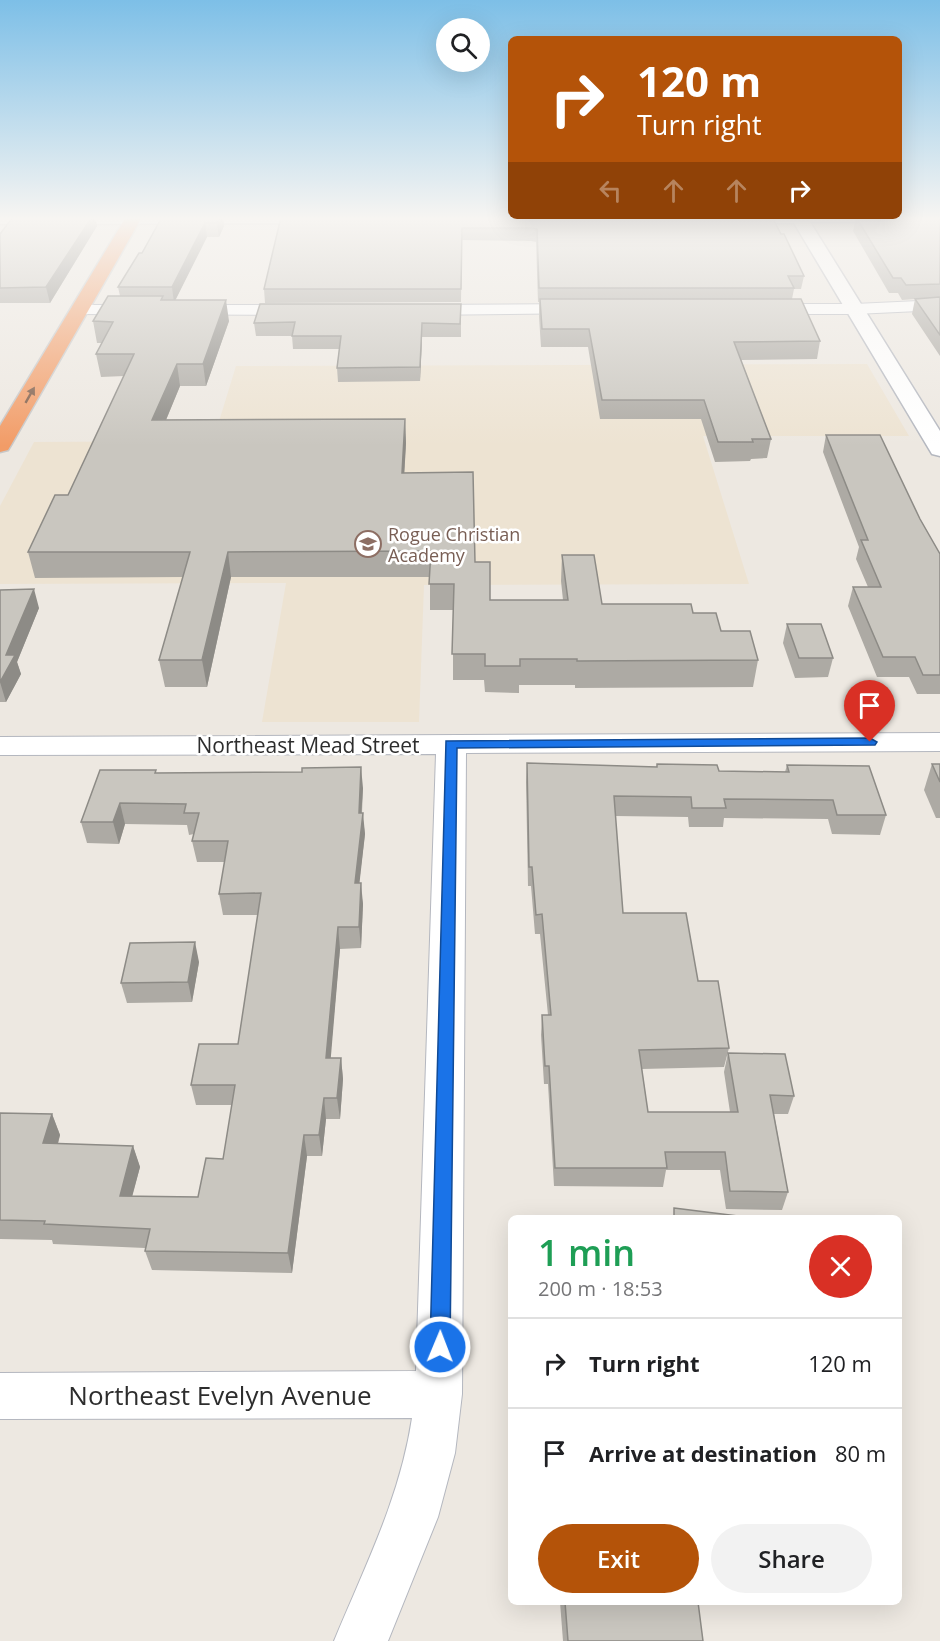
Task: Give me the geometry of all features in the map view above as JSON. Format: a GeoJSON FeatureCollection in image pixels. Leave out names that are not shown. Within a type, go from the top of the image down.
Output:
{"type":"FeatureCollection","features":[{"type":"Feature","properties":{"kind":"highway"},"geometry":{"type":"LineString","coordinates":[[0,445],[89,294]]}},
{"type":"Feature","properties":{"kind":"street"},"geometry":{"type":"LineString","coordinates":[[846,294],[940,449]]}},
{"type":"Feature","properties":{"kind":"street"},"geometry":{"type":"LineString","coordinates":[[748,309],[855,309],[940,305]]}},
{"type":"Feature","properties":{"kind":"street"},"geometry":{"type":"LineString","coordinates":[[405,310],[594,309]]}},
{"type":"Feature","properties":{"kind":"street"},"geometry":{"type":"LineString","coordinates":[[79,310],[322,310]]}},
{"type":"Feature","properties":{"kind":"street","name":"Northeast Mead Street"},"geometry":{"type":"LineString","coordinates":[[0,746],[940,742]]}},
{"type":"Feature","properties":{"kind":"street"},"geometry":{"type":"LineString","coordinates":[[361,1641],[413,1517],[431,1453],[439,1394],[451,744]]}},
{"type":"Feature","properties":{"kind":"street","name":"Northeast Evelyn Avenue"},"geometry":{"type":"LineString","coordinates":[[0,1396],[439,1394]]}},
{"type":"Feature","properties":{"kind":"shaded area","name":"Rogue Christian Academy"},"geometry":{"type":"Polygon","coordinates":[[[867,364],[909,436],[703,436],[749,584],[424,585],[419,722],[262,722],[286,583],[0,584],[0,506],[34,442],[213,441],[236,366],[867,364]]]}},
{"type":"Feature","properties":{"kind":"building"},"geometry":{"type":"Polygon","coordinates":[[[108,296],[163,296],[161,300],[226,300],[203,364],[177,364],[152,420],[405,419],[402,473],[473,472],[475,562],[490,562],[490,600],[568,600],[562,555],[594,555],[602,604],[691,604],[693,613],[716,613],[721,631],[750,631],[758,660],[520,659],[520,666],[485,666],[485,654],[452,654],[454,584],[429,584],[431,551],[228,552],[202,660],[159,660],[190,552],[28,552],[55,495],[68,495],[134,354],[96,354],[113,322],[93,321],[108,296]]]}},
{"type":"Feature","properties":{"kind":"building"},"geometry":{"type":"Polygon","coordinates":[[[940,297],[940,335],[915,299],[940,297]]]}},
{"type":"Feature","properties":{"kind":"building"},"geometry":{"type":"Polygon","coordinates":[[[540,299],[801,299],[820,341],[734,342],[771,439],[752,439],[753,442],[718,442],[704,400],[602,400],[589,329],[542,329],[540,299]]]}},
{"type":"Feature","properties":{"kind":"building"},"geometry":{"type":"Polygon","coordinates":[[[260,304],[461,304],[460,324],[422,323],[420,367],[337,368],[341,336],[292,336],[295,322],[254,323],[260,304]]]}},
{"type":"Feature","properties":{"kind":"building"},"geometry":{"type":"Polygon","coordinates":[[[826,435],[880,435],[920,519],[940,554],[940,675],[923,675],[915,657],[883,657],[853,587],[881,587],[861,540],[868,540],[826,435]]]}},
{"type":"Feature","properties":{"kind":"building"},"geometry":{"type":"Polygon","coordinates":[[[34,589],[6,655],[15,655],[0,682],[0,590],[34,589]]]}},
{"type":"Feature","properties":{"kind":"building"},"geometry":{"type":"Polygon","coordinates":[[[787,624],[821,624],[833,658],[799,658],[787,624]]]}},
{"type":"Feature","properties":{"kind":"building"},"geometry":{"type":"Polygon","coordinates":[[[527,763],[657,767],[657,764],[717,765],[719,771],[789,772],[787,765],[869,766],[886,815],[837,815],[833,800],[724,799],[726,808],[692,808],[691,797],[614,796],[623,913],[686,913],[698,981],[718,981],[729,1048],[639,1050],[648,1112],[738,1112],[728,1053],[785,1054],[794,1096],[770,1095],[788,1192],[730,1191],[725,1152],[665,1152],[667,1168],[555,1168],[549,1066],[545,1066],[542,1015],[551,1015],[542,914],[536,915],[532,867],[529,867],[527,763]]]}},
{"type":"Feature","properties":{"kind":"building"},"geometry":{"type":"Polygon","coordinates":[[[932,764],[940,764],[940,782],[932,764]]]}},
{"type":"Feature","properties":{"kind":"building"},"geometry":{"type":"Polygon","coordinates":[[[361,767],[359,813],[363,813],[355,883],[361,883],[359,927],[338,927],[326,1058],[341,1058],[337,1098],[324,1098],[319,1135],[304,1135],[288,1253],[145,1251],[150,1229],[0,1220],[0,1113],[52,1114],[43,1143],[133,1146],[120,1196],[198,1197],[206,1158],[223,1159],[235,1085],[191,1085],[199,1044],[238,1044],[261,893],[219,894],[228,841],[192,841],[199,813],[184,813],[186,804],[120,803],[113,822],[81,822],[100,770],[156,770],[155,773],[302,772],[302,768],[361,767]]]}},
{"type":"Feature","properties":{"kind":"building"},"geometry":{"type":"Polygon","coordinates":[[[195,942],[188,982],[121,983],[130,943],[195,942]]]}},
{"type":"Feature","properties":{"kind":"building"},"geometry":{"type":"Polygon","coordinates":[[[674,1208],[730,1215],[674,1215],[674,1208]]]}},
{"type":"Feature","properties":{"kind":"building"},"geometry":{"type":"Polygon","coordinates":[[[565,1605],[698,1605],[703,1641],[568,1641],[565,1605]]]}},
{"type":"Feature","properties":{"kind":"place","name":"Rogue Christian Academy"},"geometry":{"type":"Point","coordinates":[368,544]}},
{"type":"Feature","properties":{"kind":"route"},"geometry":{"type":"LineString","coordinates":[[440,1347],[451,744],[870,742]]}}]}
